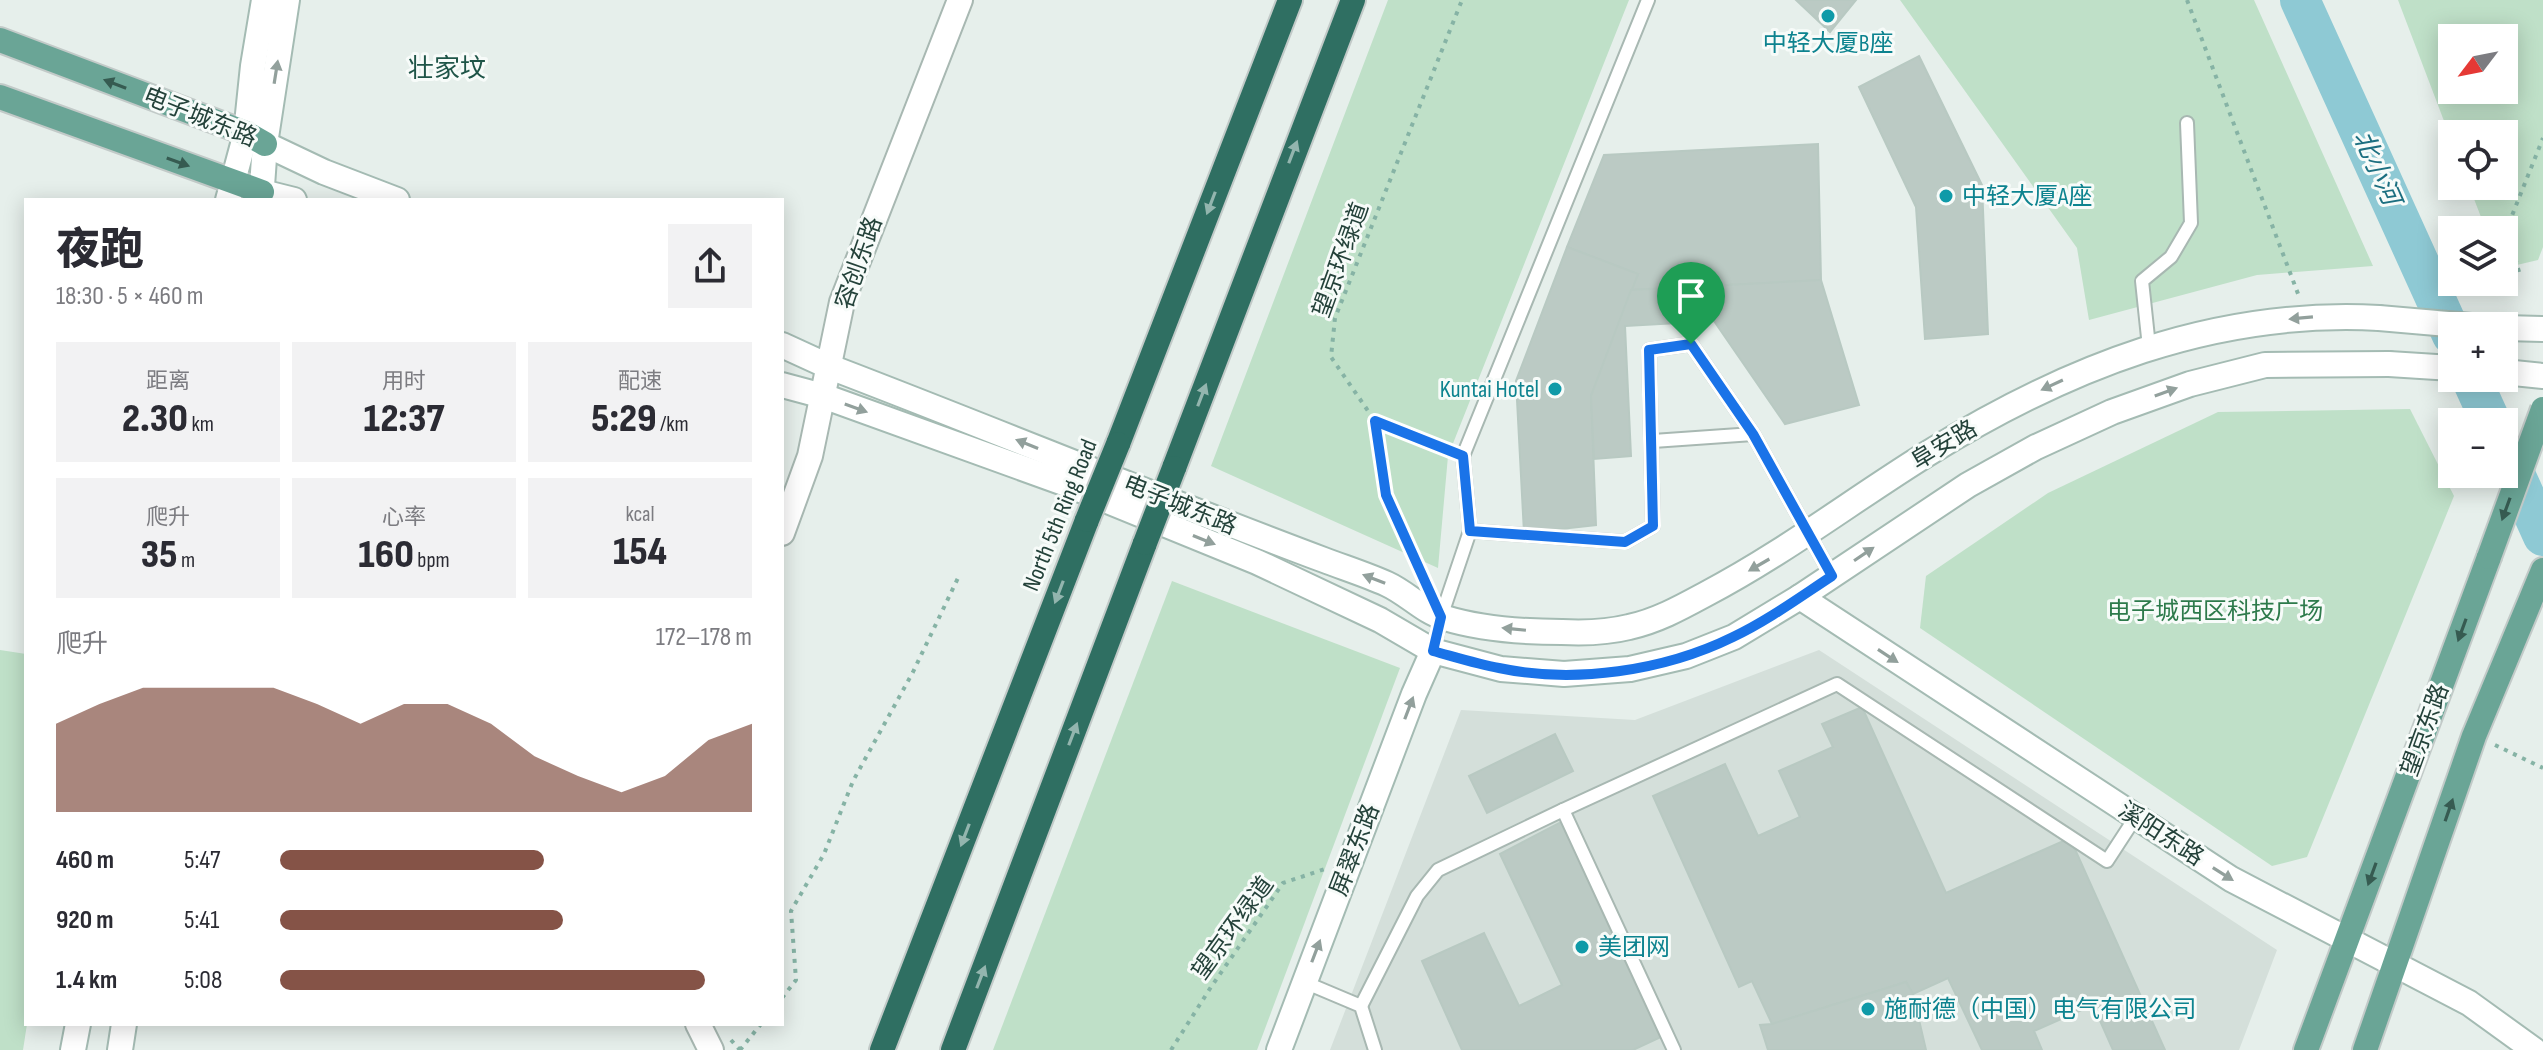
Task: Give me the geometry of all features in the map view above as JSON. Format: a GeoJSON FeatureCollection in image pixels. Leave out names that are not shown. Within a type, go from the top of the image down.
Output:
{"type":"FeatureCollection","features":[{"type":"Feature","properties":{"kind":"highway","name":"North 5th Ring Road"},"geometry":{"type":"LineString","coordinates":[[882,1050],[1290,0]]}},
{"type":"Feature","properties":{"kind":"highway"},"geometry":{"type":"LineString","coordinates":[[953,1050],[1353,0]]}},
{"type":"Feature","properties":{"kind":"main road"},"geometry":{"type":"LineString","coordinates":[[262,196],[255,138],[253,66],[264,0]]}},
{"type":"Feature","properties":{"kind":"main road"},"geometry":{"type":"LineString","coordinates":[[230,191],[255,138],[287,0]]}},
{"type":"Feature","properties":{"kind":"main road","name":"容创东路"},"geometry":{"type":"LineString","coordinates":[[784,528],[810,456],[842,302],[960,0]]}},
{"type":"Feature","properties":{"kind":"main road","name":"电子城东路"},"geometry":{"type":"LineString","coordinates":[[0,40],[255,138],[324,172],[392,198]]}},
{"type":"Feature","properties":{"kind":"main road","name":"电子城东路"},"geometry":{"type":"LineString","coordinates":[[0,97],[230,191],[262,196]]}},
{"type":"Feature","properties":{"kind":"main road","name":"阜安路"},"geometry":{"type":"LineString","coordinates":[[1441,617],[1512,629],[1564,633],[1628,628],[1679,608],[1780,553],[1926,454],[1996,414],[2051,385],[2149,347],[2230,327],[2306,317],[2438,323]]}},
{"type":"Feature","properties":{"kind":"main road"},"geometry":{"type":"LineString","coordinates":[[2518,328],[2543,329]]}},
{"type":"Feature","properties":{"kind":"main road","name":"电子城东路"},"geometry":{"type":"LineString","coordinates":[[784,346],[1199,513],[1389,585],[1441,617]]}},
{"type":"Feature","properties":{"kind":"main road","name":"阜安路"},"geometry":{"type":"LineString","coordinates":[[1433,651],[1501,669],[1564,674],[1630,669],[1686,656],[1734,637],[1800,597],[1968,485],[2036,447],[2112,412],[2190,384],[2265,365],[2389,364],[2438,367]]}},
{"type":"Feature","properties":{"kind":"main road"},"geometry":{"type":"LineString","coordinates":[[2518,373],[2543,376]]}},
{"type":"Feature","properties":{"kind":"main road","name":"电子城东路"},"geometry":{"type":"LineString","coordinates":[[784,386],[823,396],[1061,482],[1257,562],[1380,620],[1433,651]]}},
{"type":"Feature","properties":{"kind":"main road","name":"望京东路"},"geometry":{"type":"LineString","coordinates":[[2306,1050],[2543,409]]}},
{"type":"Feature","properties":{"kind":"main road","name":"望京东路"},"geometry":{"type":"LineString","coordinates":[[2365,1050],[2474,736],[2543,570]]}},
{"type":"Feature","properties":{"kind":"main road","name":"溪阳东路"},"geometry":{"type":"LineString","coordinates":[[1800,597],[2231,879],[2469,1003],[2534,1050]]}},
{"type":"Feature","properties":{"kind":"main road","name":"屏翠东路"},"geometry":{"type":"LineString","coordinates":[[1279,1050],[1433,651]]}},
{"type":"Feature","properties":{"kind":"main road"},"geometry":{"type":"LineString","coordinates":[[73,1050],[78,1026]]}},
{"type":"Feature","properties":{"kind":"main road"},"geometry":{"type":"LineString","coordinates":[[120,1050],[124,1026]]}},
{"type":"Feature","properties":{"kind":"main road"},"geometry":{"type":"LineString","coordinates":[[699,1026],[711,1050]]}},
{"type":"Feature","properties":{"kind":"lane"},"geometry":{"type":"LineString","coordinates":[[1433,651],[1470,531],[1463,456],[1648,0]]}},
{"type":"Feature","properties":{"kind":"lane"},"geometry":{"type":"LineString","coordinates":[[2149,347],[2142,281],[2171,257],[2191,223],[2187,123]]}},
{"type":"Feature","properties":{"kind":"lane"},"geometry":{"type":"LineString","coordinates":[[1470,531],[1625,542],[1653,526],[1649,350],[1691,344],[1753,434],[1832,576]]}},
{"type":"Feature","properties":{"kind":"lane"},"geometry":{"type":"LineString","coordinates":[[1653,441],[1753,434]]}},
{"type":"Feature","properties":{"kind":"lane"},"geometry":{"type":"LineString","coordinates":[[1375,1050],[1361,1006],[1417,896],[1438,870],[1837,684],[2107,861],[2135,818]]}},
{"type":"Feature","properties":{"kind":"lane"},"geometry":{"type":"LineString","coordinates":[[1563,810],[1674,1050]]}},
{"type":"Feature","properties":{"kind":"lane"},"geometry":{"type":"LineString","coordinates":[[1304,982],[1361,1006]]}},
{"type":"Feature","properties":{"kind":"path","name":"望京环绿道"},"geometry":{"type":"LineString","coordinates":[[1441,617],[1386,495],[1375,421],[1331,357],[1335,318],[1462,0]]}},
{"type":"Feature","properties":{"kind":"path"},"geometry":{"type":"LineString","coordinates":[[2187,0],[2306,317]]}},
{"type":"Feature","properties":{"kind":"path"},"geometry":{"type":"LineString","coordinates":[[2519,272],[2507,228],[2543,138]]}},
{"type":"Feature","properties":{"kind":"path"},"geometry":{"type":"LineString","coordinates":[[1375,421],[1463,456]]}},
{"type":"Feature","properties":{"kind":"path"},"geometry":{"type":"LineString","coordinates":[[784,995],[796,980],[791,911],[824,854],[853,781],[913,672],[958,578]]}},
{"type":"Feature","properties":{"kind":"path"},"geometry":{"type":"LineString","coordinates":[[2474,736],[2543,768]]}},
{"type":"Feature","properties":{"kind":"path","name":"望京环绿道"},"geometry":{"type":"LineString","coordinates":[[1171,1050],[1283,883],[1350,861]]}},
{"type":"Feature","properties":{"kind":"path"},"geometry":{"type":"LineString","coordinates":[[740,1050],[759,1026]]}},
{"type":"Feature","properties":{"kind":"shaded area"},"geometry":{"type":"Polygon","coordinates":[[[1819,650],[2277,950],[2239,1050],[1330,1050],[1461,710],[1635,720],[1819,650]]]}},
{"type":"Feature","properties":{"kind":"green space"},"geometry":{"type":"Polygon","coordinates":[[[1388,0],[1629,0],[1448,456],[1438,568],[1211,466],[1388,0]]]}},
{"type":"Feature","properties":{"kind":"green space"},"geometry":{"type":"Polygon","coordinates":[[[1900,0],[2254,0],[2373,266],[2257,275],[2089,320],[2077,248],[1900,0]]]}},
{"type":"Feature","properties":{"kind":"green space"},"geometry":{"type":"Polygon","coordinates":[[[2398,0],[2543,0],[2543,247],[2538,260],[2518,265],[2518,216],[2481,216],[2474,200],[2518,200],[2518,120],[2444,120],[2398,0]]]}},
{"type":"Feature","properties":{"kind":"green space","name":"电子城西区科技广场"},"geometry":{"type":"Polygon","coordinates":[[[2410,409],[2438,464],[2438,488],[2450,488],[2454,496],[2307,857],[2272,866],[1920,628],[1926,576],[2048,493],[2218,412],[2410,409]]]}},
{"type":"Feature","properties":{"kind":"green space"},"geometry":{"type":"Polygon","coordinates":[[[1172,581],[1400,668],[1257,1050],[993,1050],[1172,581]]]}},
{"type":"Feature","properties":{"kind":"green space"},"geometry":{"type":"Polygon","coordinates":[[[0,650],[24,654],[24,1026],[27,1026],[23,1050],[0,1050],[0,650]]]}},
{"type":"Feature","properties":{"kind":"building","name":"中轻大厦B座"},"geometry":{"type":"Polygon","coordinates":[[[1796,0],[1856,0],[1830,32],[1796,0]]]}},
{"type":"Feature","properties":{"kind":"building","name":"中轻大厦A座"},"geometry":{"type":"Polygon","coordinates":[[[1919,56],[1982,185],[1988,334],[1925,339],[1916,207],[1859,87],[1919,56]]]}},
{"type":"Feature","properties":{"kind":"building"},"geometry":{"type":"Polygon","coordinates":[[[1818,144],[1821,280],[1631,290],[1638,274],[1567,247],[1604,155],[1818,144]]]}},
{"type":"Feature","properties":{"kind":"building","name":"Kuntai Hotel"},"geometry":{"type":"Polygon","coordinates":[[[1567,247],[1638,274],[1591,396],[1596,525],[1524,533],[1516,381],[1567,247]]]}},
{"type":"Feature","properties":{"kind":"building"},"geometry":{"type":"Polygon","coordinates":[[[1821,280],[1859,405],[1785,424],[1714,321],[1625,326],[1631,456],[1594,459],[1591,396],[1631,290],[1821,280]]]}},
{"type":"Feature","properties":{"kind":"building"},"geometry":{"type":"Polygon","coordinates":[[[1862,707],[1946,893],[2070,838],[2165,1050],[2113,1050],[2093,1005],[2034,1031],[2042,1050],[1982,1050],[1948,978],[1913,994],[1906,982],[1772,1024],[1752,981],[1739,987],[1653,796],[1725,764],[1758,836],[1800,817],[1779,771],[1833,747],[1822,724],[1862,707]]]}},
{"type":"Feature","properties":{"kind":"building"},"geometry":{"type":"Polygon","coordinates":[[[1555,734],[1573,771],[1487,813],[1469,776],[1555,734]]]}},
{"type":"Feature","properties":{"kind":"building","name":"美团网"},"geometry":{"type":"Polygon","coordinates":[[[1561,822],[1663,1036],[1633,1050],[1462,1050],[1422,961],[1484,933],[1519,1006],[1562,985],[1500,854],[1561,822]]]}},
{"type":"Feature","properties":{"kind":"building","name":"施耐德（中国）电气有限公司"},"geometry":{"type":"Polygon","coordinates":[[[1906,982],[1913,994],[1926,1050],[1768,1050],[1760,1025],[1772,1024],[1906,982]]]}},
{"type":"Feature","properties":{"kind":"waterway","name":"北小河"},"geometry":{"type":"LineString","coordinates":[[2300,0],[2442,312]]}},
{"type":"Feature","properties":{"kind":"waterway","name":"北小河"},"geometry":{"type":"LineString","coordinates":[[2477,392],[2485,408]]}},
{"type":"Feature","properties":{"kind":"waterway","name":"北小河"},"geometry":{"type":"LineString","coordinates":[[2518,481],[2543,536]]}},
{"type":"Feature","properties":{"kind":"place","name":"中轻大厦B座"},"geometry":{"type":"Point","coordinates":[1828,16]}},
{"type":"Feature","properties":{"kind":"place","name":"中轻大厦A座"},"geometry":{"type":"Point","coordinates":[1946,196]}},
{"type":"Feature","properties":{"kind":"place","name":"Kuntai Hotel"},"geometry":{"type":"Point","coordinates":[1555,389]}},
{"type":"Feature","properties":{"kind":"place","name":"美团网"},"geometry":{"type":"Point","coordinates":[1582,947]}},
{"type":"Feature","properties":{"kind":"place","name":"施耐德（中国）电气有限公司"},"geometry":{"type":"Point","coordinates":[1868,1009]}},
{"type":"Feature","properties":{"kind":"district","name":"壮家坟"},"geometry":{"type":"Point","coordinates":[447,69]}},
{"type":"Feature","properties":{"kind":"route"},"geometry":{"type":"LineString","coordinates":[[1691,344],[1753,434],[1832,576],[1734,637],[1686,656],[1630,669],[1564,674],[1501,669],[1433,651],[1441,617],[1386,495],[1375,421],[1463,456],[1470,531],[1625,542],[1653,526],[1649,350],[1691,344]]}}]}
